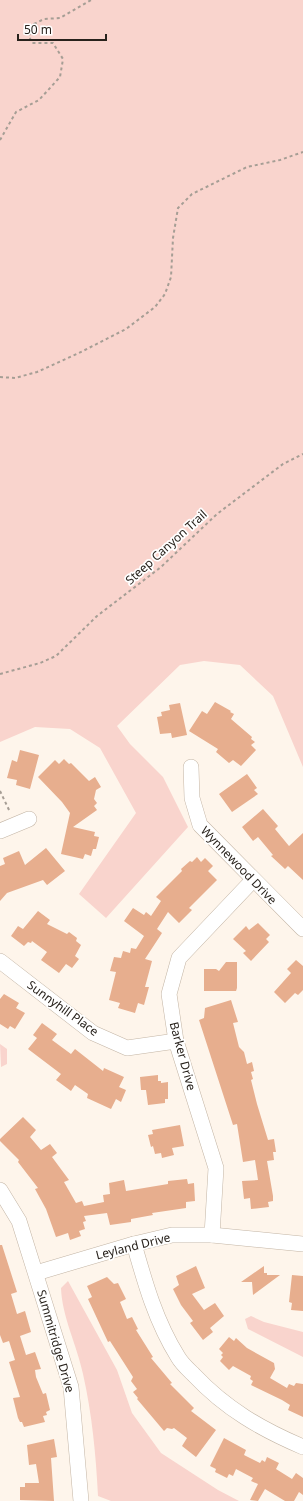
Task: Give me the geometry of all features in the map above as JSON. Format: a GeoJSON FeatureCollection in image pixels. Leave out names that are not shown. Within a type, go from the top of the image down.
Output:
{"type":"FeatureCollection","features":[{"type":"Feature","properties":{"kind":"street","name":"Wynnewood Drive"},"geometry":{"type":"LineString","coordinates":[[191,767],[192,798],[200,825],[303,929]]}},
{"type":"Feature","properties":{"kind":"street"},"geometry":{"type":"LineString","coordinates":[[0,831],[22,822]]}},
{"type":"Feature","properties":{"kind":"street","name":"Barker Drive"},"geometry":{"type":"LineString","coordinates":[[212,1235],[216,1168],[176,1041],[169,994],[179,958],[253,880]]}},
{"type":"Feature","properties":{"kind":"street","name":"Sunnyhill Place"},"geometry":{"type":"LineString","coordinates":[[0,961],[93,1033],[127,1048],[176,1041]]}},
{"type":"Feature","properties":{"kind":"street","name":"Summitridge Drive"},"geometry":{"type":"LineString","coordinates":[[0,1190],[19,1221],[71,1387],[81,1501]]}},
{"type":"Feature","properties":{"kind":"street","name":"Leyland Drive"},"geometry":{"type":"LineString","coordinates":[[36,1273],[134,1244],[172,1236],[212,1235],[303,1244]]}},
{"type":"Feature","properties":{"kind":"street"},"geometry":{"type":"LineString","coordinates":[[134,1244],[148,1293],[161,1326],[178,1358],[208,1390],[237,1413],[270,1433],[303,1447]]}},
{"type":"Feature","properties":{"kind":"path"},"geometry":{"type":"LineString","coordinates":[[0,140],[16,112],[39,100],[60,77],[63,60],[53,43],[32,43],[29,36],[34,24],[44,19],[60,18],[91,0]]}},
{"type":"Feature","properties":{"kind":"path"},"geometry":{"type":"LineString","coordinates":[[0,377],[15,378],[37,372],[126,329],[155,307],[166,294],[171,277],[173,238],[178,208],[192,194],[247,167],[280,160],[303,152]]}},
{"type":"Feature","properties":{"kind":"path","name":"Steep Canyon Trail"},"geometry":{"type":"LineString","coordinates":[[0,674],[40,664],[56,656],[97,616],[161,567],[217,514],[283,464],[303,454]]}},
{"type":"Feature","properties":{"kind":"path"},"geometry":{"type":"LineString","coordinates":[[0,791],[22,822]]}},
{"type":"Feature","properties":{"kind":"shaded area"},"geometry":{"type":"Polygon","coordinates":[[[0,0],[303,0],[303,767],[273,696],[240,665],[204,661],[180,665],[117,726],[130,744],[163,777],[188,827],[106,918],[79,894],[136,813],[100,748],[70,729],[35,727],[0,742],[0,0]]]}},
{"type":"Feature","properties":{"kind":"shaded area"},"geometry":{"type":"Polygon","coordinates":[[[0,1044],[7,1049],[7,1064],[1,1067],[0,1044]]]}},
{"type":"Feature","properties":{"kind":"shaded area"},"geometry":{"type":"Polygon","coordinates":[[[68,1281],[117,1370],[132,1413],[161,1453],[218,1490],[239,1501],[111,1501],[98,1496],[89,1404],[80,1363],[62,1299],[61,1288],[68,1281]]]}},
{"type":"Feature","properties":{"kind":"shaded area"},"geometry":{"type":"Polygon","coordinates":[[[251,1316],[264,1322],[303,1332],[303,1357],[248,1329],[245,1319],[251,1316]]]}},
{"type":"Feature","properties":{"kind":"building"},"geometry":{"type":"Polygon","coordinates":[[[215,702],[234,714],[231,719],[252,737],[251,739],[255,742],[251,745],[256,750],[241,766],[233,760],[229,763],[216,752],[218,749],[189,731],[202,711],[207,714],[215,702]]]}},
{"type":"Feature","properties":{"kind":"building"},"geometry":{"type":"Polygon","coordinates":[[[180,703],[187,735],[172,738],[171,733],[160,734],[157,717],[162,716],[161,712],[170,710],[169,705],[180,703]]]}},
{"type":"Feature","properties":{"kind":"building"},"geometry":{"type":"Polygon","coordinates":[[[20,750],[39,755],[30,789],[16,785],[17,780],[7,778],[12,760],[17,762],[20,750]]]}},
{"type":"Feature","properties":{"kind":"building"},"geometry":{"type":"Polygon","coordinates":[[[64,759],[69,764],[71,763],[89,781],[95,777],[101,787],[96,790],[94,799],[97,803],[94,806],[97,810],[73,827],[95,832],[94,836],[99,837],[96,849],[93,849],[91,856],[85,854],[83,859],[61,854],[70,813],[62,802],[38,777],[55,760],[59,764],[64,759]]]}},
{"type":"Feature","properties":{"kind":"building"},"geometry":{"type":"Polygon","coordinates":[[[247,774],[257,788],[254,790],[258,794],[232,812],[219,794],[247,774]]]}},
{"type":"Feature","properties":{"kind":"building"},"geometry":{"type":"Polygon","coordinates":[[[263,809],[278,826],[275,829],[289,846],[303,833],[303,880],[288,866],[285,869],[271,856],[273,855],[258,837],[253,841],[242,827],[263,809]]]}},
{"type":"Feature","properties":{"kind":"building"},"geometry":{"type":"Polygon","coordinates":[[[46,848],[65,871],[47,885],[43,880],[7,893],[0,901],[0,866],[5,864],[3,858],[19,851],[25,865],[46,848]]]}},
{"type":"Feature","properties":{"kind":"building"},"geometry":{"type":"Polygon","coordinates":[[[197,857],[201,862],[205,858],[213,866],[208,871],[217,880],[189,908],[192,910],[179,923],[168,912],[157,929],[162,933],[145,959],[152,961],[145,987],[149,987],[144,1005],[138,1003],[135,1013],[118,1008],[120,1003],[109,1000],[116,972],[110,971],[114,957],[121,958],[123,951],[130,953],[131,948],[136,949],[144,936],[124,921],[133,908],[144,915],[146,912],[151,916],[161,901],[156,897],[182,871],[181,869],[197,857]]]}},
{"type":"Feature","properties":{"kind":"building"},"geometry":{"type":"Polygon","coordinates":[[[38,911],[50,920],[47,924],[67,934],[69,932],[77,938],[76,941],[81,945],[75,956],[79,959],[72,968],[66,964],[59,973],[41,960],[47,952],[32,941],[31,943],[28,942],[24,946],[11,936],[18,926],[23,929],[38,911]]]}},
{"type":"Feature","properties":{"kind":"building"},"geometry":{"type":"Polygon","coordinates":[[[258,923],[270,935],[266,939],[269,942],[251,961],[243,953],[246,951],[233,939],[246,926],[249,930],[258,923]]]}},
{"type":"Feature","properties":{"kind":"building"},"geometry":{"type":"Polygon","coordinates":[[[296,960],[303,966],[303,990],[298,995],[295,993],[285,1003],[274,992],[291,973],[287,969],[296,960]]]}},
{"type":"Feature","properties":{"kind":"building"},"geometry":{"type":"Polygon","coordinates":[[[226,962],[237,962],[236,991],[204,991],[204,969],[216,969],[219,971],[226,962]]]}},
{"type":"Feature","properties":{"kind":"building"},"geometry":{"type":"Polygon","coordinates":[[[4,994],[19,1003],[16,1008],[25,1013],[15,1029],[10,1026],[8,1029],[0,1024],[0,999],[4,994]]]}},
{"type":"Feature","properties":{"kind":"building"},"geometry":{"type":"Polygon","coordinates":[[[231,1000],[238,1022],[233,1023],[239,1047],[244,1052],[247,1064],[252,1062],[254,1071],[251,1072],[253,1079],[251,1080],[257,1104],[268,1140],[274,1139],[276,1152],[273,1152],[274,1160],[267,1161],[273,1196],[273,1201],[268,1202],[269,1207],[251,1209],[250,1198],[244,1199],[242,1181],[258,1180],[255,1160],[243,1162],[237,1124],[233,1125],[199,1020],[204,1018],[205,1008],[231,1000]]]}},
{"type":"Feature","properties":{"kind":"building"},"geometry":{"type":"Polygon","coordinates":[[[42,1023],[57,1034],[52,1040],[71,1054],[75,1049],[103,1071],[104,1068],[124,1077],[119,1087],[126,1090],[121,1102],[116,1099],[111,1109],[87,1098],[88,1094],[75,1085],[71,1091],[56,1080],[61,1074],[28,1049],[37,1038],[33,1035],[42,1023]]]}},
{"type":"Feature","properties":{"kind":"building"},"geometry":{"type":"Polygon","coordinates":[[[158,1075],[158,1081],[161,1081],[161,1083],[168,1082],[168,1099],[165,1099],[165,1103],[148,1105],[146,1090],[141,1090],[140,1077],[158,1075]]]}},
{"type":"Feature","properties":{"kind":"building"},"geometry":{"type":"Polygon","coordinates":[[[23,1117],[36,1130],[30,1137],[41,1150],[50,1144],[57,1153],[52,1157],[69,1180],[64,1182],[76,1203],[82,1201],[84,1206],[104,1202],[103,1195],[110,1194],[109,1183],[124,1180],[126,1191],[168,1184],[168,1181],[187,1179],[188,1184],[194,1183],[195,1201],[186,1202],[186,1208],[152,1213],[153,1215],[131,1219],[131,1222],[110,1225],[107,1213],[84,1216],[86,1221],[83,1222],[85,1229],[79,1231],[81,1236],[70,1240],[68,1233],[56,1237],[46,1209],[35,1189],[38,1188],[18,1162],[19,1160],[0,1141],[0,1139],[23,1117]]]}},
{"type":"Feature","properties":{"kind":"building"},"geometry":{"type":"Polygon","coordinates":[[[180,1125],[184,1146],[172,1148],[174,1155],[162,1158],[161,1153],[155,1154],[153,1146],[151,1147],[148,1135],[153,1134],[152,1130],[180,1125]]]}},
{"type":"Feature","properties":{"kind":"building"},"geometry":{"type":"Polygon","coordinates":[[[0,1245],[2,1245],[17,1292],[11,1294],[17,1314],[25,1311],[31,1332],[20,1336],[26,1355],[35,1352],[41,1369],[35,1370],[36,1377],[43,1394],[46,1393],[50,1410],[46,1412],[47,1415],[43,1416],[45,1422],[24,1427],[18,1418],[13,1398],[20,1397],[9,1362],[15,1360],[9,1341],[3,1343],[0,1335],[0,1245]]]}},
{"type":"Feature","properties":{"kind":"building"},"geometry":{"type":"Polygon","coordinates":[[[196,1266],[205,1288],[192,1294],[204,1310],[215,1303],[224,1316],[210,1328],[213,1332],[203,1340],[190,1323],[193,1321],[181,1305],[173,1289],[179,1285],[176,1276],[196,1266]]]}},
{"type":"Feature","properties":{"kind":"building"},"geometry":{"type":"Polygon","coordinates":[[[264,1266],[264,1273],[267,1273],[267,1275],[280,1275],[253,1295],[252,1282],[241,1282],[264,1266]]]}},
{"type":"Feature","properties":{"kind":"building"},"geometry":{"type":"Polygon","coordinates":[[[292,1275],[303,1276],[303,1311],[291,1310],[292,1303],[289,1302],[292,1275]]]}},
{"type":"Feature","properties":{"kind":"building"},"geometry":{"type":"Polygon","coordinates":[[[107,1277],[114,1284],[118,1283],[126,1299],[120,1302],[127,1319],[132,1317],[138,1329],[136,1330],[153,1357],[151,1358],[172,1383],[170,1384],[194,1408],[191,1411],[216,1430],[196,1457],[182,1446],[187,1438],[174,1428],[167,1428],[164,1431],[137,1399],[138,1398],[133,1392],[137,1389],[131,1381],[133,1377],[110,1341],[108,1342],[88,1299],[92,1297],[87,1286],[107,1277]]]}},
{"type":"Feature","properties":{"kind":"building"},"geometry":{"type":"Polygon","coordinates":[[[229,1337],[234,1341],[236,1338],[247,1348],[274,1363],[275,1369],[270,1378],[287,1388],[289,1384],[294,1386],[296,1383],[303,1384],[303,1417],[288,1410],[290,1405],[282,1400],[251,1385],[253,1381],[250,1379],[251,1376],[233,1366],[229,1370],[220,1361],[223,1357],[221,1355],[223,1353],[219,1349],[229,1337]]]}},
{"type":"Feature","properties":{"kind":"building"},"geometry":{"type":"Polygon","coordinates":[[[224,1438],[246,1450],[244,1455],[260,1463],[262,1460],[265,1462],[267,1457],[279,1463],[276,1469],[292,1479],[296,1473],[303,1478],[303,1495],[299,1492],[294,1501],[285,1501],[265,1489],[258,1501],[250,1500],[258,1484],[251,1481],[253,1478],[236,1469],[233,1476],[229,1474],[227,1478],[215,1472],[216,1469],[210,1466],[224,1438]]]}},
{"type":"Feature","properties":{"kind":"building"},"geometry":{"type":"Polygon","coordinates":[[[54,1439],[57,1457],[51,1458],[54,1501],[20,1500],[20,1487],[25,1487],[25,1483],[39,1483],[36,1464],[29,1465],[27,1445],[54,1439]]]}}]}
